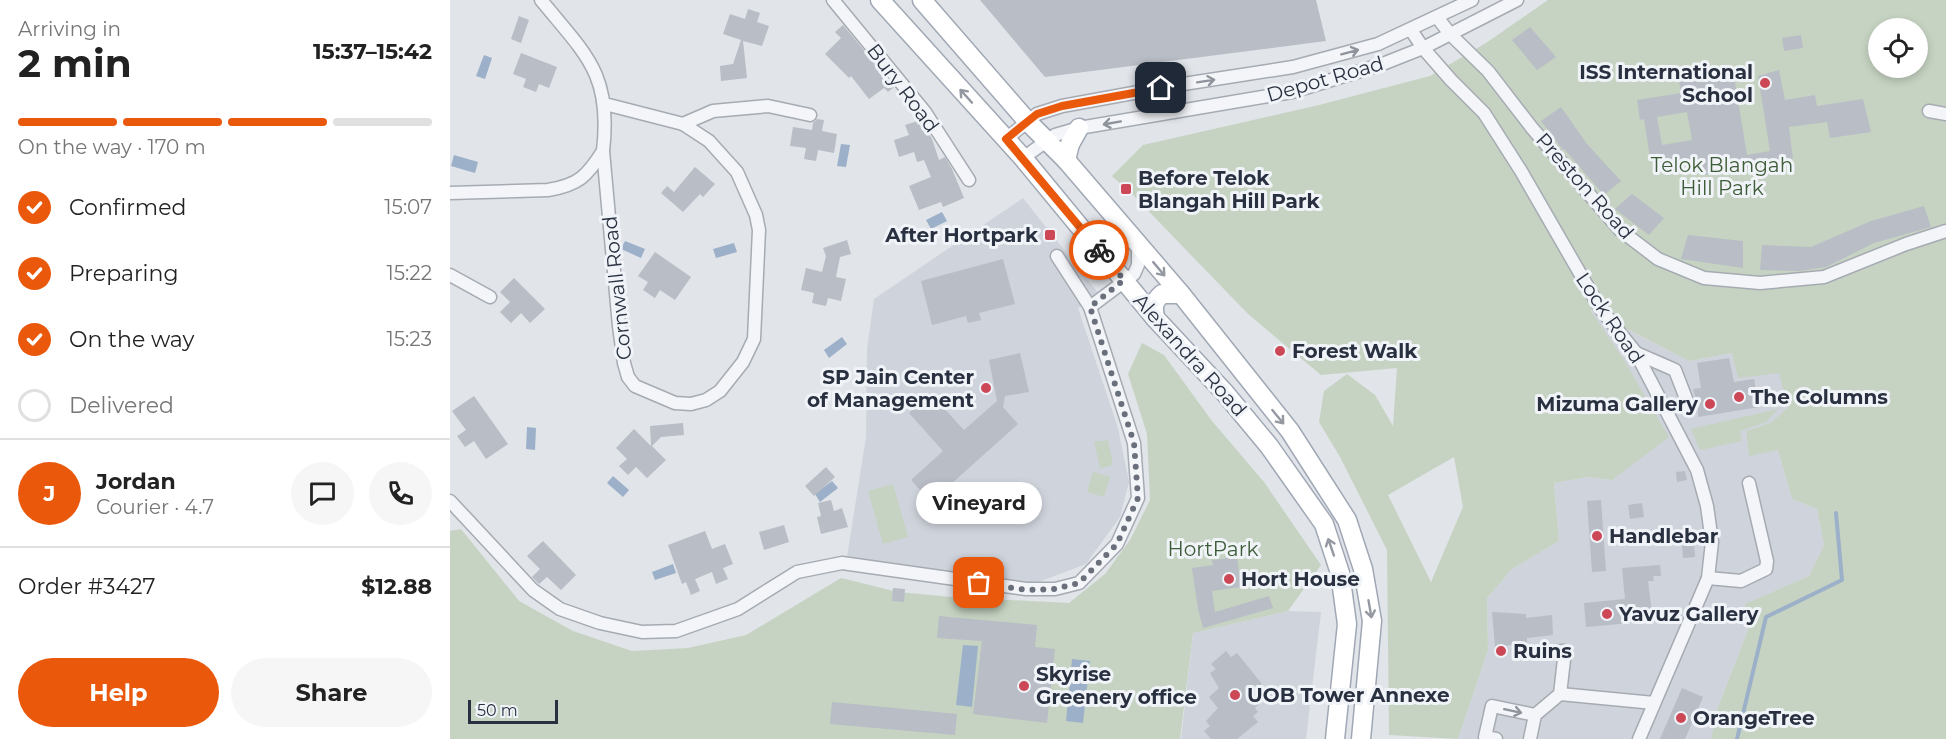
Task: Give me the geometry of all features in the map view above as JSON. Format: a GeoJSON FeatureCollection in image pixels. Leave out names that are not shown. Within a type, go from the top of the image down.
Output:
{"type":"FeatureCollection","features":[{"type":"Feature","properties":{"kind":"main road","name":"Alexandra Road"},"geometry":{"type":"LineString","coordinates":[[880,0],[1023,158],[1155,318],[1225,393],[1269,446],[1323,524],[1340,573],[1347,624],[1335,739]]}},
{"type":"Feature","properties":{"kind":"main road","name":"Alexandra Road"},"geometry":{"type":"LineString","coordinates":[[922,0],[1028,122],[1066,160],[1180,294],[1290,431],[1347,520],[1363,569],[1372,621],[1361,739]]}},
{"type":"Feature","properties":{"kind":"main road"},"geometry":{"type":"LineString","coordinates":[[1066,160],[1070,144],[1079,128]]}},
{"type":"Feature","properties":{"kind":"main road"},"geometry":{"type":"LineString","coordinates":[[1155,318],[1153,307],[1155,299],[1162,294],[1180,294]]}},
{"type":"Feature","properties":{"kind":"street","name":"Cornwall Road"},"geometry":{"type":"LineString","coordinates":[[541,0],[587,57],[598,78],[606,126],[603,151],[619,326],[628,377],[635,386],[675,403],[691,404],[706,400],[720,391],[743,362],[754,339],[759,230],[756,215],[737,172],[709,141],[683,124],[604,104]]}},
{"type":"Feature","properties":{"kind":"street","name":"Bury Road"},"geometry":{"type":"LineString","coordinates":[[833,0],[924,112],[969,180]]}},
{"type":"Feature","properties":{"kind":"street","name":"Depot Road"},"geometry":{"type":"LineString","coordinates":[[1006,139],[1037,114],[1062,106],[1178,85],[1293,68],[1378,44],[1472,0]]}},
{"type":"Feature","properties":{"kind":"street","name":"Depot Road"},"geometry":{"type":"LineString","coordinates":[[1023,158],[1055,135],[1079,128],[1292,92],[1380,64],[1423,48],[1517,0]]}},
{"type":"Feature","properties":{"kind":"street","name":"Preston Road"},"geometry":{"type":"LineString","coordinates":[[1437,17],[1450,34],[1488,71],[1532,128],[1620,230],[1658,259],[1704,278],[1760,284],[1824,277],[1906,244],[1946,231]]}},
{"type":"Feature","properties":{"kind":"street","name":"Lock Road"},"geometry":{"type":"LineString","coordinates":[[1411,30],[1423,48],[1451,80],[1484,113],[1521,171],[1600,309],[1636,353],[1696,470],[1707,506],[1712,542],[1708,578],[1639,739]]}},
{"type":"Feature","properties":{"kind":"street"},"geometry":{"type":"LineString","coordinates":[[683,124],[713,111],[768,106],[810,115]]}},
{"type":"Feature","properties":{"kind":"street"},"geometry":{"type":"LineString","coordinates":[[1929,111],[1946,114]]}},
{"type":"Feature","properties":{"kind":"street"},"geometry":{"type":"LineString","coordinates":[[450,193],[563,188],[578,182],[590,171],[603,151]]}},
{"type":"Feature","properties":{"kind":"street"},"geometry":{"type":"LineString","coordinates":[[1090,307],[1134,274],[1138,265],[1138,243]]}},
{"type":"Feature","properties":{"kind":"street"},"geometry":{"type":"LineString","coordinates":[[450,501],[533,590],[560,609],[642,632],[676,630],[738,609],[797,572],[842,562],[1026,590],[1055,589],[1079,583],[1117,544],[1138,498],[1134,443],[1090,307],[1057,256]]}},
{"type":"Feature","properties":{"kind":"street"},"geometry":{"type":"LineString","coordinates":[[450,275],[490,297]]}},
{"type":"Feature","properties":{"kind":"street"},"geometry":{"type":"LineString","coordinates":[[1636,353],[1675,370],[1690,409]]}},
{"type":"Feature","properties":{"kind":"street"},"geometry":{"type":"LineString","coordinates":[[1708,578],[1741,581],[1766,569],[1767,561],[1749,483]]}},
{"type":"Feature","properties":{"kind":"street"},"geometry":{"type":"LineString","coordinates":[[1530,739],[1535,715],[1560,694],[1565,651],[1541,652]]}},
{"type":"Feature","properties":{"kind":"street"},"geometry":{"type":"LineString","coordinates":[[1560,694],[1654,703]]}},
{"type":"Feature","properties":{"kind":"street"},"geometry":{"type":"LineString","coordinates":[[1496,739],[1485,737],[1492,706],[1535,715]]}},
{"type":"Feature","properties":{"kind":"shaded area","name":"SP Jain Center of Management"},"geometry":{"type":"Polygon","coordinates":[[[1023,198],[1099,294],[1078,308],[1118,428],[1129,482],[1120,517],[1086,564],[1031,585],[847,557],[866,437],[867,349],[874,299],[1023,198]]]}},
{"type":"Feature","properties":{"kind":"shaded area"},"geometry":{"type":"Polygon","coordinates":[[[1589,310],[1689,361],[1732,353],[1779,372],[1789,408],[1770,423],[1746,431],[1749,455],[1778,450],[1792,499],[1817,509],[1824,545],[1809,576],[1746,604],[1748,630],[1717,710],[1711,739],[1458,739],[1488,650],[1487,598],[1512,569],[1559,541],[1554,483],[1588,477],[1612,480],[1622,357],[1589,310]]]}},
{"type":"Feature","properties":{"kind":"shaded area"},"geometry":{"type":"Polygon","coordinates":[[[1288,611],[1321,612],[1306,739],[1181,739],[1193,633],[1288,611]]]}},
{"type":"Feature","properties":{"kind":"green space","name":"Telok Blangah Hill Park"},"geometry":{"type":"Polygon","coordinates":[[[1548,0],[1946,0],[1946,739],[1711,739],[1717,710],[1748,630],[1745,604],[1809,576],[1824,545],[1817,509],[1792,499],[1778,450],[1749,456],[1746,431],[1770,423],[1788,408],[1779,373],[1738,378],[1732,353],[1689,361],[1590,310],[1622,357],[1669,437],[1612,480],[1588,477],[1554,483],[1559,541],[1512,569],[1487,598],[1488,650],[1458,739],[1389,735],[1387,550],[1340,457],[1319,422],[1324,391],[1347,374],[1375,395],[1393,426],[1397,368],[1321,375],[1248,314],[1112,176],[1143,145],[1319,105],[1430,76],[1486,43],[1548,0]],[[1454,457],[1388,495],[1431,582],[1463,507],[1454,457]]]}},
{"type":"Feature","properties":{"kind":"green space","name":"HortPark"},"geometry":{"type":"Polygon","coordinates":[[[1142,343],[1164,355],[1212,421],[1264,482],[1321,565],[1288,611],[1193,633],[1180,739],[450,739],[450,531],[461,529],[519,601],[573,631],[632,651],[688,648],[746,635],[841,578],[898,592],[1069,603],[1105,574],[1130,540],[1150,500],[1147,434],[1128,374],[1142,343]]]}},
{"type":"Feature","properties":{"kind":"green space"},"geometry":{"type":"Polygon","coordinates":[[[1778,409],[1766,422],[1740,431],[1742,441],[1700,450],[1691,429],[1778,409]]]}},
{"type":"Feature","properties":{"kind":"green space"},"geometry":{"type":"Polygon","coordinates":[[[1108,440],[1113,465],[1100,468],[1094,442],[1108,440]]]}},
{"type":"Feature","properties":{"kind":"green space"},"geometry":{"type":"Polygon","coordinates":[[[1093,472],[1110,477],[1104,497],[1087,492],[1093,472]]]}},
{"type":"Feature","properties":{"kind":"green space"},"geometry":{"type":"Polygon","coordinates":[[[893,484],[908,537],[883,544],[868,491],[893,484]]]}},
{"type":"Feature","properties":{"kind":"water"},"geometry":{"type":"Polygon","coordinates":[[[484,55],[492,58],[485,79],[476,76],[484,55]]]}},
{"type":"Feature","properties":{"kind":"water"},"geometry":{"type":"Polygon","coordinates":[[[841,144],[850,145],[846,167],[837,166],[841,144]]]}},
{"type":"Feature","properties":{"kind":"water"},"geometry":{"type":"Polygon","coordinates":[[[454,155],[478,162],[475,173],[451,166],[454,155]]]}},
{"type":"Feature","properties":{"kind":"water"},"geometry":{"type":"Polygon","coordinates":[[[942,212],[947,221],[931,229],[926,220],[942,212]]]}},
{"type":"Feature","properties":{"kind":"water"},"geometry":{"type":"Polygon","coordinates":[[[625,241],[645,249],[641,258],[621,249],[625,241]]]}},
{"type":"Feature","properties":{"kind":"water"},"geometry":{"type":"Polygon","coordinates":[[[734,243],[737,252],[716,258],[713,249],[734,243]]]}},
{"type":"Feature","properties":{"kind":"water"},"geometry":{"type":"Polygon","coordinates":[[[842,337],[847,344],[829,358],[824,350],[842,337]]]}},
{"type":"Feature","properties":{"kind":"water"},"geometry":{"type":"Polygon","coordinates":[[[527,427],[536,428],[535,450],[526,449],[527,427]]]}},
{"type":"Feature","properties":{"kind":"water"},"geometry":{"type":"Polygon","coordinates":[[[613,476],[629,490],[623,497],[607,483],[613,476]]]}},
{"type":"Feature","properties":{"kind":"water"},"geometry":{"type":"Polygon","coordinates":[[[832,481],[838,488],[820,502],[815,494],[832,481]]]}},
{"type":"Feature","properties":{"kind":"water"},"geometry":{"type":"Polygon","coordinates":[[[673,564],[676,573],[655,580],[652,572],[673,564]]]}},
{"type":"Feature","properties":{"kind":"water"},"geometry":{"type":"Polygon","coordinates":[[[963,645],[978,646],[972,707],[956,705],[963,645]]]}},
{"type":"Feature","properties":{"kind":"water"},"geometry":{"type":"Polygon","coordinates":[[[1072,659],[1090,661],[1083,723],[1066,721],[1072,659]]]}},
{"type":"Feature","properties":{"kind":"building"},"geometry":{"type":"Polygon","coordinates":[[[980,0],[1316,0],[1326,41],[1045,77],[980,0]]]}},
{"type":"Feature","properties":{"kind":"building"},"geometry":{"type":"Polygon","coordinates":[[[748,9],[760,13],[757,22],[769,26],[762,46],[743,41],[747,78],[721,81],[720,66],[733,64],[741,40],[723,34],[730,14],[745,19],[748,9]]]}},
{"type":"Feature","properties":{"kind":"building"},"geometry":{"type":"Polygon","coordinates":[[[519,16],[529,20],[521,43],[511,39],[519,16]]]}},
{"type":"Feature","properties":{"kind":"building"},"geometry":{"type":"Polygon","coordinates":[[[843,25],[894,87],[888,92],[884,88],[869,99],[851,76],[849,78],[825,54],[841,38],[835,32],[843,25]]]}},
{"type":"Feature","properties":{"kind":"building"},"geometry":{"type":"Polygon","coordinates":[[[1530,27],[1556,57],[1537,70],[1512,40],[1530,27]]]}},
{"type":"Feature","properties":{"kind":"building"},"geometry":{"type":"Polygon","coordinates":[[[1801,35],[1803,48],[1784,51],[1782,38],[1801,35]]]}},
{"type":"Feature","properties":{"kind":"building"},"geometry":{"type":"Polygon","coordinates":[[[521,53],[557,67],[549,88],[539,84],[536,92],[523,87],[526,79],[513,74],[521,53]]]}},
{"type":"Feature","properties":{"kind":"building"},"geometry":{"type":"Polygon","coordinates":[[[1779,70],[1785,100],[1815,95],[1817,106],[1863,99],[1871,132],[1830,138],[1827,122],[1789,127],[1793,159],[1754,162],[1755,167],[1704,175],[1701,161],[1669,167],[1657,153],[1650,158],[1644,119],[1640,120],[1637,100],[1681,93],[1679,81],[1701,77],[1701,82],[1734,76],[1747,155],[1770,151],[1758,76],[1779,70]],[[1687,112],[1657,117],[1662,145],[1692,140],[1687,112]]]}},
{"type":"Feature","properties":{"kind":"building"},"geometry":{"type":"Polygon","coordinates":[[[1561,107],[1587,144],[1621,181],[1604,195],[1563,150],[1541,121],[1561,107]]]}},
{"type":"Feature","properties":{"kind":"building"},"geometry":{"type":"Polygon","coordinates":[[[817,119],[824,120],[822,131],[837,134],[834,153],[818,150],[816,161],[804,159],[806,148],[790,146],[793,127],[812,130],[813,123],[817,119]]]}},
{"type":"Feature","properties":{"kind":"building"},"geometry":{"type":"Polygon","coordinates":[[[921,120],[932,139],[939,160],[945,157],[964,198],[943,207],[941,202],[919,210],[909,186],[931,177],[924,160],[917,162],[914,152],[899,157],[894,140],[909,135],[905,125],[921,120]]]}},
{"type":"Feature","properties":{"kind":"building"},"geometry":{"type":"Polygon","coordinates":[[[695,167],[715,184],[703,197],[700,194],[683,212],[661,193],[667,186],[674,192],[695,167]]]}},
{"type":"Feature","properties":{"kind":"building"},"geometry":{"type":"Polygon","coordinates":[[[1632,194],[1664,218],[1649,235],[1615,209],[1632,194]]]}},
{"type":"Feature","properties":{"kind":"building"},"geometry":{"type":"Polygon","coordinates":[[[1924,206],[1931,227],[1874,243],[1826,267],[1799,271],[1760,270],[1762,245],[1811,247],[1871,221],[1924,206]]]}},
{"type":"Feature","properties":{"kind":"building"},"geometry":{"type":"Polygon","coordinates":[[[1688,235],[1743,241],[1743,268],[1681,259],[1688,235]]]}},
{"type":"Feature","properties":{"kind":"building"},"geometry":{"type":"Polygon","coordinates":[[[847,240],[851,254],[840,257],[836,277],[846,279],[841,301],[828,298],[826,306],[812,303],[814,293],[801,290],[806,268],[822,272],[826,256],[823,248],[847,240]]]}},
{"type":"Feature","properties":{"kind":"building"},"geometry":{"type":"Polygon","coordinates":[[[655,252],[691,277],[675,300],[660,290],[655,298],[643,290],[648,282],[638,276],[655,252]]]}},
{"type":"Feature","properties":{"kind":"building"},"geometry":{"type":"Polygon","coordinates":[[[1003,259],[1015,304],[979,313],[981,320],[968,323],[966,316],[932,325],[921,281],[1003,259]]]}},
{"type":"Feature","properties":{"kind":"building"},"geometry":{"type":"Polygon","coordinates":[[[514,278],[545,309],[530,323],[521,313],[511,323],[500,312],[510,302],[500,292],[514,278]]]}},
{"type":"Feature","properties":{"kind":"building"},"geometry":{"type":"Polygon","coordinates":[[[1020,353],[1029,392],[1005,396],[1003,407],[1018,424],[931,502],[911,480],[943,451],[909,413],[930,393],[964,430],[997,401],[989,360],[1020,353]]]}},
{"type":"Feature","properties":{"kind":"building"},"geometry":{"type":"Polygon","coordinates":[[[1729,358],[1734,382],[1754,379],[1759,407],[1698,417],[1693,389],[1701,388],[1697,363],[1729,358]]]}},
{"type":"Feature","properties":{"kind":"building"},"geometry":{"type":"Polygon","coordinates":[[[474,396],[508,444],[486,459],[474,441],[465,447],[457,436],[466,430],[452,411],[474,396]]]}},
{"type":"Feature","properties":{"kind":"building"},"geometry":{"type":"Polygon","coordinates":[[[683,423],[684,435],[661,437],[652,446],[666,460],[647,478],[636,467],[628,475],[619,466],[627,459],[616,448],[634,429],[651,446],[650,426],[683,423]]]}},
{"type":"Feature","properties":{"kind":"building"},"geometry":{"type":"Polygon","coordinates":[[[826,467],[835,477],[814,496],[805,486],[826,467]]]}},
{"type":"Feature","properties":{"kind":"building"},"geometry":{"type":"Polygon","coordinates":[[[1685,471],[1687,480],[1677,482],[1676,472],[1685,471]]]}},
{"type":"Feature","properties":{"kind":"building"},"geometry":{"type":"Polygon","coordinates":[[[831,500],[834,511],[842,508],[848,527],[821,534],[817,517],[821,516],[818,503],[831,500]]]}},
{"type":"Feature","properties":{"kind":"building","name":"Handlebar"},"geometry":{"type":"Polygon","coordinates":[[[1601,500],[1606,571],[1592,572],[1587,501],[1601,500]]]}},
{"type":"Feature","properties":{"kind":"building"},"geometry":{"type":"Polygon","coordinates":[[[1642,503],[1644,517],[1630,519],[1628,505],[1642,503]]]}},
{"type":"Feature","properties":{"kind":"building"},"geometry":{"type":"Polygon","coordinates":[[[784,525],[789,542],[764,550],[759,532],[784,525]]]}},
{"type":"Feature","properties":{"kind":"building"},"geometry":{"type":"Polygon","coordinates":[[[705,531],[712,549],[725,544],[733,564],[723,568],[728,579],[716,584],[712,572],[695,579],[700,591],[691,595],[686,582],[682,584],[668,545],[705,531]]]}},
{"type":"Feature","properties":{"kind":"building"},"geometry":{"type":"Polygon","coordinates":[[[543,541],[576,575],[561,590],[547,577],[539,584],[532,577],[540,569],[527,556],[543,541]]]}},
{"type":"Feature","properties":{"kind":"building"},"geometry":{"type":"Polygon","coordinates":[[[1694,542],[1695,557],[1683,558],[1682,543],[1694,542]]]}},
{"type":"Feature","properties":{"kind":"building"},"geometry":{"type":"Polygon","coordinates":[[[1237,557],[1241,587],[1212,591],[1215,612],[1269,596],[1273,608],[1203,628],[1192,568],[1213,565],[1212,560],[1237,557]]]}},
{"type":"Feature","properties":{"kind":"building"},"geometry":{"type":"Polygon","coordinates":[[[1660,565],[1661,576],[1653,576],[1654,581],[1648,581],[1653,621],[1586,627],[1584,603],[1625,599],[1622,568],[1660,565]]]}},
{"type":"Feature","properties":{"kind":"building"},"geometry":{"type":"Polygon","coordinates":[[[893,588],[905,589],[904,602],[892,601],[893,588]]]}},
{"type":"Feature","properties":{"kind":"building"},"geometry":{"type":"Polygon","coordinates":[[[1492,612],[1526,614],[1526,618],[1552,615],[1553,635],[1527,638],[1527,643],[1495,647],[1492,612]]]}},
{"type":"Feature","properties":{"kind":"building"},"geometry":{"type":"Polygon","coordinates":[[[939,616],[1037,625],[1035,647],[1055,649],[1047,723],[973,714],[982,641],[937,638],[939,616]]]}},
{"type":"Feature","properties":{"kind":"building","name":"UOB Tower Annexe"},"geometry":{"type":"Polygon","coordinates":[[[1226,651],[1231,657],[1237,653],[1262,684],[1257,688],[1261,693],[1256,698],[1260,703],[1255,708],[1258,712],[1253,716],[1258,722],[1237,739],[1211,739],[1204,731],[1210,726],[1206,721],[1218,708],[1209,697],[1219,688],[1210,673],[1216,669],[1211,664],[1226,651]]]}},
{"type":"Feature","properties":{"kind":"building","name":"OrangeTree"},"geometry":{"type":"Polygon","coordinates":[[[1682,688],[1703,697],[1685,739],[1660,739],[1682,688]]]}},
{"type":"Feature","properties":{"kind":"building"},"geometry":{"type":"Polygon","coordinates":[[[832,702],[957,714],[955,735],[830,724],[832,702]]]}},
{"type":"Feature","properties":{"kind":"waterway"},"geometry":{"type":"LineString","coordinates":[[1737,739],[1766,617],[1842,580],[1836,513]]}},
{"type":"Feature","properties":{"kind":"way so far"},"geometry":{"type":"LineString","coordinates":[[979,583],[1026,590],[1055,589],[1079,583],[1117,544],[1138,498],[1134,443],[1090,307],[1124,280],[1099,250]]}},
{"type":"Feature","properties":{"kind":"place","name":"ISS International School"},"geometry":{"type":"Point","coordinates":[1765,83]}},
{"type":"Feature","properties":{"kind":"place","name":"Before Telok Blangah Hill Park"},"geometry":{"type":"Point","coordinates":[1126,189]}},
{"type":"Feature","properties":{"kind":"place","name":"After Hortpark"},"geometry":{"type":"Point","coordinates":[1050,235]}},
{"type":"Feature","properties":{"kind":"place","name":"Forest Walk"},"geometry":{"type":"Point","coordinates":[1280,351]}},
{"type":"Feature","properties":{"kind":"place","name":"SP Jain Center of Management"},"geometry":{"type":"Point","coordinates":[986,388]}},
{"type":"Feature","properties":{"kind":"place","name":"The Columns"},"geometry":{"type":"Point","coordinates":[1739,397]}},
{"type":"Feature","properties":{"kind":"place","name":"Mizuma Gallery"},"geometry":{"type":"Point","coordinates":[1710,404]}},
{"type":"Feature","properties":{"kind":"place","name":"Handlebar"},"geometry":{"type":"Point","coordinates":[1597,536]}},
{"type":"Feature","properties":{"kind":"place","name":"Hort House"},"geometry":{"type":"Point","coordinates":[1229,579]}},
{"type":"Feature","properties":{"kind":"place","name":"Vineyard"},"geometry":{"type":"Point","coordinates":[979,583]}},
{"type":"Feature","properties":{"kind":"place","name":"Yavuz Gallery"},"geometry":{"type":"Point","coordinates":[1607,614]}},
{"type":"Feature","properties":{"kind":"place","name":"Ruins"},"geometry":{"type":"Point","coordinates":[1501,651]}},
{"type":"Feature","properties":{"kind":"place","name":"Skyrise Greenery office"},"geometry":{"type":"Point","coordinates":[1024,686]}},
{"type":"Feature","properties":{"kind":"place","name":"UOB Tower Annexe"},"geometry":{"type":"Point","coordinates":[1235,695]}},
{"type":"Feature","properties":{"kind":"place","name":"OrangeTree"},"geometry":{"type":"Point","coordinates":[1681,718]}},
{"type":"Feature","properties":{"kind":"route"},"geometry":{"type":"LineString","coordinates":[[1099,250],[1006,139],[1037,114],[1062,106],[1161,88]]}}]}
